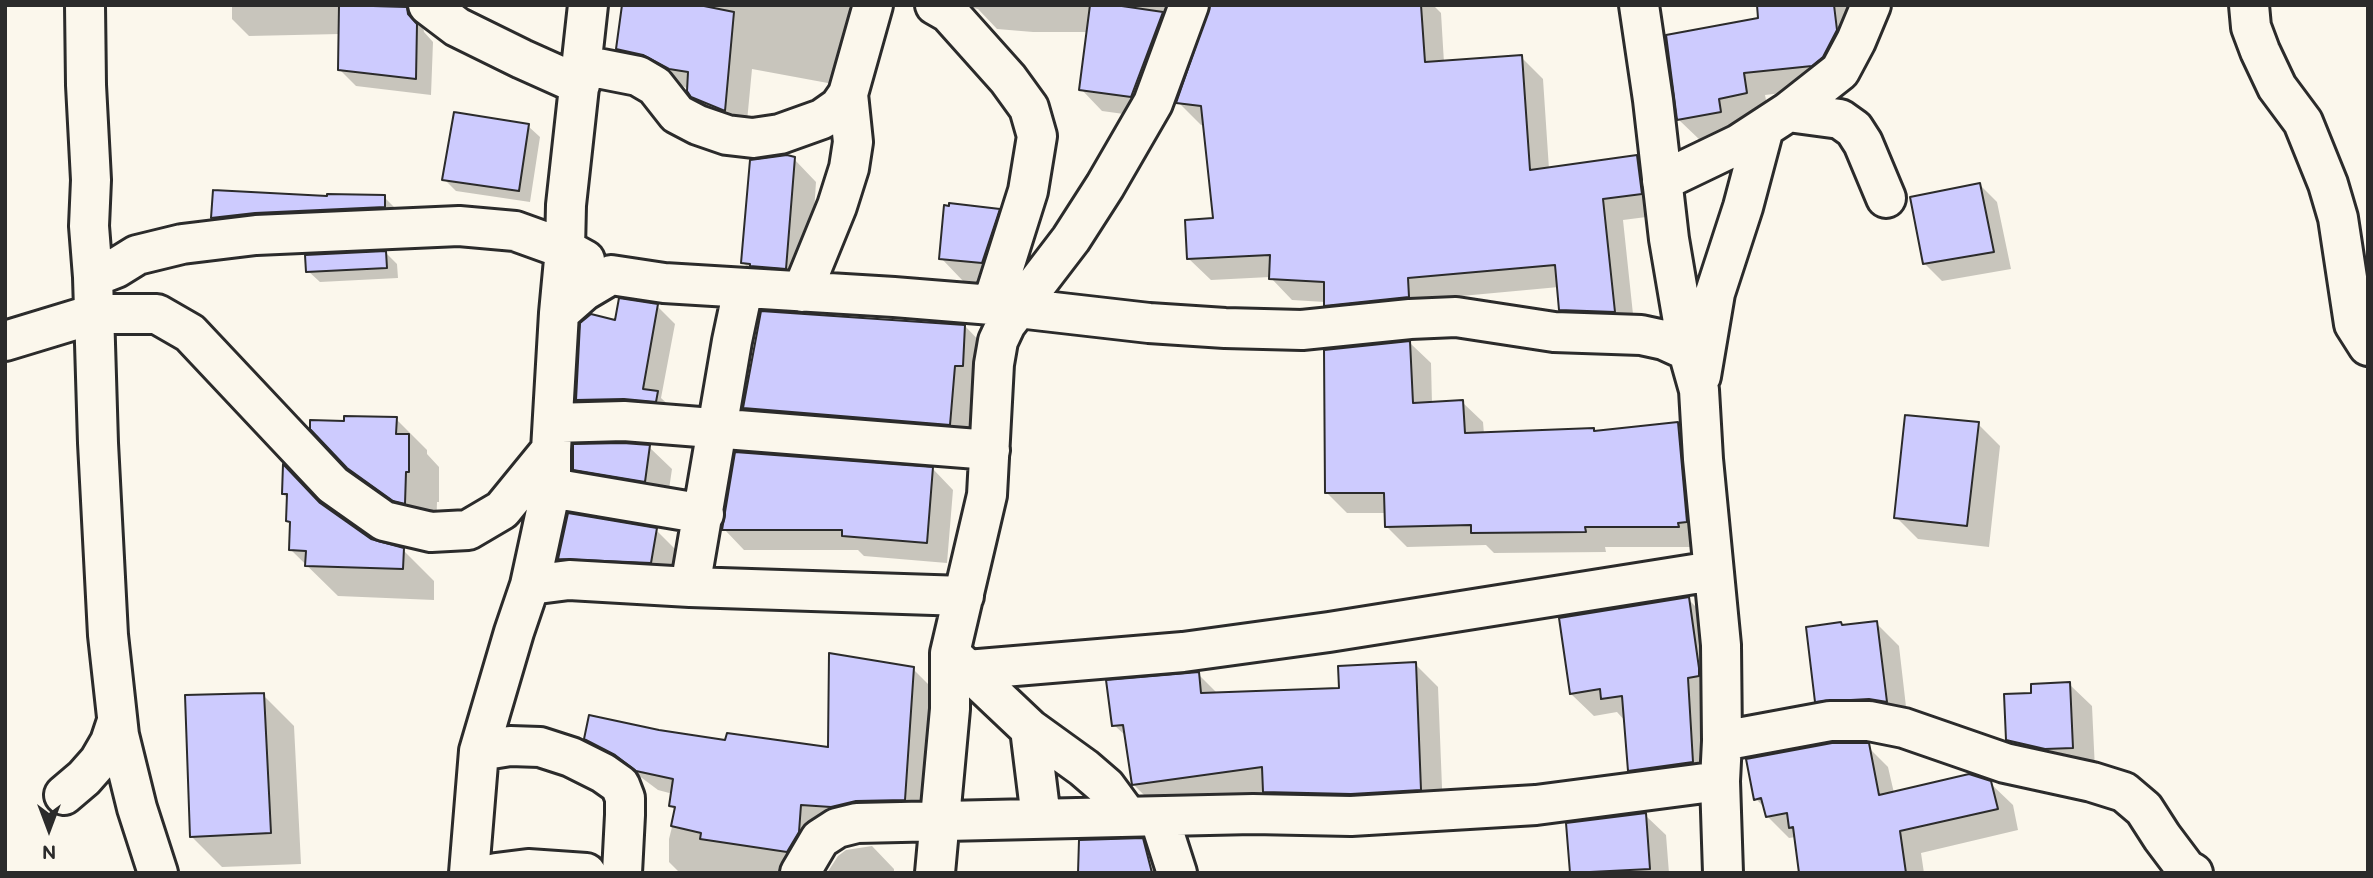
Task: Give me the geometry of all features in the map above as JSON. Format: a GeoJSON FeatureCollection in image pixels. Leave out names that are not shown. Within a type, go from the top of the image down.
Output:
{"type":"FeatureCollection","features":[{"type":"Feature","properties":{"kind":"street"},"geometry":{"type":"LineString","coordinates":[[85,5],[91,180],[89,226],[108,635],[117,722],[137,808],[158,873]]}},
{"type":"Feature","properties":{"kind":"street"},"geometry":{"type":"LineString","coordinates":[[428,5],[457,27],[522,60],[581,75],[638,76],[655,86],[677,114],[686,120],[727,135],[753,138],[780,134],[822,119],[839,107],[848,94],[873,5]]}},
{"type":"Feature","properties":{"kind":"street"},"geometry":{"type":"LineString","coordinates":[[469,873],[479,751],[530,585],[551,488],[566,205],[588,5]]}},
{"type":"Feature","properties":{"kind":"street"},"geometry":{"type":"LineString","coordinates":[[935,5],[949,13],[1008,79],[1029,108],[1037,136],[1005,307],[1006,324],[998,341],[994,364],[987,495],[964,596],[959,662],[950,709],[935,873]]}},
{"type":"Feature","properties":{"kind":"street"},"geometry":{"type":"LineString","coordinates":[[1005,307],[1071,239],[1105,186],[1153,103],[1189,5]]}},
{"type":"Feature","properties":{"kind":"street"},"geometry":{"type":"LineString","coordinates":[[1639,5],[1668,239],[1688,351],[1699,390],[1721,645],[1720,781],[1723,873]]}},
{"type":"Feature","properties":{"kind":"street"},"geometry":{"type":"LineString","coordinates":[[1662,181],[1739,144],[1776,120],[1840,71],[1871,5]]}},
{"type":"Feature","properties":{"kind":"street"},"geometry":{"type":"LineString","coordinates":[[2249,5],[2251,27],[2260,51],[2277,88],[2303,122],[2328,184],[2338,218],[2354,324],[2368,346]]}},
{"type":"Feature","properties":{"kind":"street"},"geometry":{"type":"LineString","coordinates":[[1854,129],[1856,41]]}},
{"type":"Feature","properties":{"kind":"street"},"geometry":{"type":"LineString","coordinates":[[802,292],[837,206],[849,168],[853,142],[848,94]]}},
{"type":"Feature","properties":{"kind":"street"},"geometry":{"type":"LineString","coordinates":[[1776,120],[1840,119],[1854,129],[1863,143],[1886,198]]}},
{"type":"Feature","properties":{"kind":"street"},"geometry":{"type":"LineString","coordinates":[[1699,390],[1715,293],[1743,207],[1776,120]]}},
{"type":"Feature","properties":{"kind":"street"},"geometry":{"type":"LineString","coordinates":[[5,341],[94,295],[116,268],[137,255],[182,244],[256,235],[459,226],[515,231],[565,249],[611,275],[664,283],[1005,307],[1149,323],[1303,330],[1410,318],[1456,317],[1554,332],[1641,335],[1664,340],[1688,351]]}},
{"type":"Feature","properties":{"kind":"street"},"geometry":{"type":"LineString","coordinates":[[559,313],[584,291],[611,275]]}},
{"type":"Feature","properties":{"kind":"street"},"geometry":{"type":"LineString","coordinates":[[691,587],[743,289]]}},
{"type":"Feature","properties":{"kind":"street"},"geometry":{"type":"LineString","coordinates":[[94,295],[158,314],[190,333],[333,485],[384,521],[431,531],[468,530],[502,510],[552,437],[624,421],[990,450]]}},
{"type":"Feature","properties":{"kind":"street"},"geometry":{"type":"LineString","coordinates":[[551,488],[704,514]]}},
{"type":"Feature","properties":{"kind":"street"},"geometry":{"type":"LineString","coordinates":[[959,662],[1183,652],[1342,630],[1713,571]]}},
{"type":"Feature","properties":{"kind":"street"},"geometry":{"type":"LineString","coordinates":[[530,585],[569,580],[964,596]]}},
{"type":"Feature","properties":{"kind":"street"},"geometry":{"type":"LineString","coordinates":[[959,662],[1030,729],[1144,817],[1177,873]]}},
{"type":"Feature","properties":{"kind":"street"},"geometry":{"type":"LineString","coordinates":[[1722,741],[1830,721],[1869,721],[1904,728],[2005,763],[2092,782],[2124,792],[2144,809],[2186,869],[2193,873]]}},
{"type":"Feature","properties":{"kind":"street"},"geometry":{"type":"LineString","coordinates":[[64,796],[99,761],[117,722]]}},
{"type":"Feature","properties":{"kind":"street"},"geometry":{"type":"LineString","coordinates":[[1030,729],[1041,818]]}},
{"type":"Feature","properties":{"kind":"street"},"geometry":{"type":"LineString","coordinates":[[479,751],[510,746],[540,747],[571,757],[620,785],[625,798],[622,873]]}},
{"type":"Feature","properties":{"kind":"street"},"geometry":{"type":"LineString","coordinates":[[800,873],[820,839],[837,828],[857,823],[1253,814],[1351,816],[1536,804],[1720,781]]}},
{"type":"Feature","properties":{"kind":"street"},"geometry":{"type":"LineString","coordinates":[[496,873],[528,869],[586,873]]}},
{"type":"Feature","properties":{"kind":"building"},"geometry":{"type":"Polygon","coordinates":[[[339,5],[407,7],[408,14],[417,24],[416,79],[338,70],[339,5]]]}},
{"type":"Feature","properties":{"kind":"building"},"geometry":{"type":"Polygon","coordinates":[[[622,5],[699,5],[734,12],[725,111],[691,97],[687,91],[688,72],[669,69],[643,55],[616,49],[622,5]]]}},
{"type":"Feature","properties":{"kind":"building"},"geometry":{"type":"Polygon","coordinates":[[[1090,5],[1115,5],[1163,12],[1131,97],[1079,90],[1090,5]]]}},
{"type":"Feature","properties":{"kind":"building"},"geometry":{"type":"Polygon","coordinates":[[[1210,5],[1421,5],[1425,62],[1522,55],[1530,170],[1637,155],[1642,194],[1603,199],[1615,312],[1559,310],[1555,265],[1408,278],[1409,297],[1324,306],[1324,282],[1269,279],[1270,255],[1187,259],[1185,220],[1213,218],[1201,106],[1176,103],[1210,5]]]}},
{"type":"Feature","properties":{"kind":"building"},"geometry":{"type":"Polygon","coordinates":[[[1757,5],[1834,5],[1837,30],[1823,57],[1812,66],[1744,73],[1747,93],[1719,99],[1721,112],[1677,120],[1666,35],[1758,18],[1757,5]]]}},
{"type":"Feature","properties":{"kind":"building"},"geometry":{"type":"Polygon","coordinates":[[[454,112],[529,124],[519,191],[442,180],[454,112]]]}},
{"type":"Feature","properties":{"kind":"building"},"geometry":{"type":"Polygon","coordinates":[[[787,155],[795,157],[786,269],[741,263],[750,160],[787,155]]]}},
{"type":"Feature","properties":{"kind":"building"},"geometry":{"type":"Polygon","coordinates":[[[1980,183],[1994,252],[1923,264],[1910,197],[1980,183]]]}},
{"type":"Feature","properties":{"kind":"building"},"geometry":{"type":"Polygon","coordinates":[[[213,190],[327,196],[385,195],[385,207],[255,213],[211,218],[213,190]]]}},
{"type":"Feature","properties":{"kind":"building"},"geometry":{"type":"Polygon","coordinates":[[[949,203],[1000,209],[982,263],[939,259],[944,205],[949,206],[949,203]]]}},
{"type":"Feature","properties":{"kind":"building"},"geometry":{"type":"Polygon","coordinates":[[[386,251],[387,268],[306,272],[305,255],[386,251]]]}},
{"type":"Feature","properties":{"kind":"building"},"geometry":{"type":"Polygon","coordinates":[[[619,298],[658,304],[643,389],[658,391],[656,402],[624,399],[576,400],[580,323],[591,314],[615,320],[619,298]]]}},
{"type":"Feature","properties":{"kind":"building"},"geometry":{"type":"Polygon","coordinates":[[[761,311],[965,325],[963,366],[955,366],[950,425],[743,408],[761,311]]]}},
{"type":"Feature","properties":{"kind":"building"},"geometry":{"type":"Polygon","coordinates":[[[1410,341],[1413,403],[1463,400],[1465,433],[1594,428],[1594,431],[1678,422],[1687,522],[1678,523],[1679,527],[1585,527],[1586,532],[1471,533],[1471,525],[1385,527],[1384,493],[1325,493],[1324,350],[1410,341]]]}},
{"type":"Feature","properties":{"kind":"building"},"geometry":{"type":"Polygon","coordinates":[[[1905,415],[1979,422],[1967,526],[1894,518],[1905,415]]]}},
{"type":"Feature","properties":{"kind":"building"},"geometry":{"type":"Polygon","coordinates":[[[344,416],[397,417],[396,434],[409,434],[409,472],[406,472],[405,504],[393,501],[347,468],[310,429],[310,420],[344,421],[344,416]]]}},
{"type":"Feature","properties":{"kind":"building"},"geometry":{"type":"Polygon","coordinates":[[[573,444],[650,445],[645,482],[573,470],[573,444]]]}},
{"type":"Feature","properties":{"kind":"building"},"geometry":{"type":"Polygon","coordinates":[[[735,452],[933,467],[927,543],[842,536],[842,530],[722,530],[735,452]]]}},
{"type":"Feature","properties":{"kind":"building"},"geometry":{"type":"Polygon","coordinates":[[[283,464],[320,503],[371,539],[404,548],[403,569],[305,566],[306,551],[289,550],[287,494],[282,494],[283,464]]]}},
{"type":"Feature","properties":{"kind":"building"},"geometry":{"type":"Polygon","coordinates":[[[568,513],[657,528],[651,563],[558,559],[568,513]]]}},
{"type":"Feature","properties":{"kind":"building"},"geometry":{"type":"Polygon","coordinates":[[[1689,597],[1699,668],[1699,676],[1688,678],[1693,762],[1628,771],[1622,696],[1601,699],[1600,689],[1570,694],[1559,618],[1689,597]]]}},
{"type":"Feature","properties":{"kind":"building"},"geometry":{"type":"Polygon","coordinates":[[[1877,621],[1887,702],[1869,699],[1815,702],[1806,627],[1877,621]]]}},
{"type":"Feature","properties":{"kind":"building"},"geometry":{"type":"Polygon","coordinates":[[[829,653],[914,667],[905,800],[856,801],[831,807],[801,805],[799,832],[787,852],[700,839],[701,833],[671,826],[675,807],[669,806],[673,779],[636,771],[615,755],[584,739],[589,715],[725,740],[727,733],[828,747],[829,653]]]}},
{"type":"Feature","properties":{"kind":"building"},"geometry":{"type":"Polygon","coordinates":[[[1416,662],[1421,790],[1351,794],[1263,792],[1262,767],[1132,785],[1123,725],[1112,726],[1106,680],[1199,672],[1201,693],[1339,688],[1338,666],[1416,662]]]}},
{"type":"Feature","properties":{"kind":"building"},"geometry":{"type":"Polygon","coordinates":[[[2070,682],[2073,748],[2045,749],[2006,740],[2004,694],[2031,693],[2031,684],[2070,682]]]}},
{"type":"Feature","properties":{"kind":"building"},"geometry":{"type":"Polygon","coordinates":[[[264,693],[271,833],[190,837],[185,695],[264,693]]]}},
{"type":"Feature","properties":{"kind":"building"},"geometry":{"type":"Polygon","coordinates":[[[1832,743],[1869,743],[1879,795],[1969,774],[1991,781],[1998,809],[1900,831],[1906,873],[1799,873],[1793,827],[1789,828],[1787,813],[1766,817],[1761,798],[1754,800],[1746,759],[1832,743]]]}},
{"type":"Feature","properties":{"kind":"building"},"geometry":{"type":"Polygon","coordinates":[[[1646,813],[1650,869],[1570,873],[1566,823],[1646,813]]]}},
{"type":"Feature","properties":{"kind":"building"},"geometry":{"type":"Polygon","coordinates":[[[1143,838],[1152,873],[1078,873],[1079,840],[1143,838]]]}}]}
